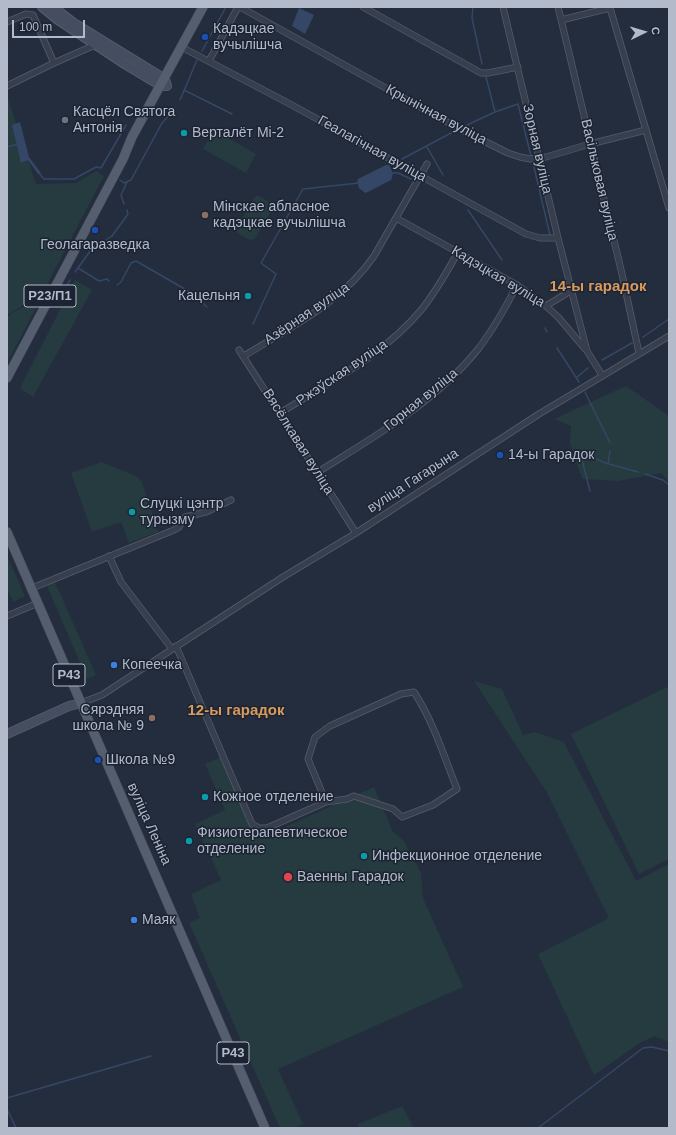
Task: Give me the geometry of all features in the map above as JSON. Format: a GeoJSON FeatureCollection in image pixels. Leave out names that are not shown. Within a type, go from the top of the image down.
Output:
{"type":"FeatureCollection","features":[{"type":"Feature","properties":{"kind":"main road","name":"Р23/П1"},"geometry":{"type":"LineString","coordinates":[[164,84],[203,7]]}},
{"type":"Feature","properties":{"kind":"main road","name":"Р23/П1"},"geometry":{"type":"LineString","coordinates":[[7,378],[123,159],[132,137],[164,84],[187,50],[210,7]]}},
{"type":"Feature","properties":{"kind":"main road","name":"вуліца Леніна"},"geometry":{"type":"LineString","coordinates":[[7,532],[265,1128]]}},
{"type":"Feature","properties":{"kind":"street"},"geometry":{"type":"LineString","coordinates":[[42,7],[58,20],[95,45],[164,84]]}},
{"type":"Feature","properties":{"kind":"street"},"geometry":{"type":"LineString","coordinates":[[53,7],[164,84]]}},
{"type":"Feature","properties":{"kind":"street"},"geometry":{"type":"LineString","coordinates":[[209,61],[239,7]]}},
{"type":"Feature","properties":{"kind":"street","name":"Крынічная вуліца"},"geometry":{"type":"LineString","coordinates":[[239,7],[454,126],[508,153],[530,159],[546,157],[646,130]]}},
{"type":"Feature","properties":{"kind":"street"},"geometry":{"type":"LineString","coordinates":[[363,7],[481,73],[518,67]]}},
{"type":"Feature","properties":{"kind":"street","name":"Зорная вуліца"},"geometry":{"type":"LineString","coordinates":[[503,7],[558,238],[587,351],[602,375]]}},
{"type":"Feature","properties":{"kind":"street","name":"Васільковая вуліца"},"geometry":{"type":"LineString","coordinates":[[558,7],[639,353]]}},
{"type":"Feature","properties":{"kind":"street"},"geometry":{"type":"LineString","coordinates":[[561,20],[610,8],[669,208]]}},
{"type":"Feature","properties":{"kind":"street"},"geometry":{"type":"LineString","coordinates":[[7,22],[26,14],[33,15],[54,63]]}},
{"type":"Feature","properties":{"kind":"street"},"geometry":{"type":"LineString","coordinates":[[7,86],[95,45]]}},
{"type":"Feature","properties":{"kind":"street","name":"Геалагічная вуліца"},"geometry":{"type":"LineString","coordinates":[[187,50],[526,234],[540,238],[558,238]]}},
{"type":"Feature","properties":{"kind":"street","name":"Азёрная вуліца"},"geometry":{"type":"LineString","coordinates":[[244,356],[312,313],[354,282],[371,261],[427,164]]}},
{"type":"Feature","properties":{"kind":"street","name":"Кадэцкая вуліца"},"geometry":{"type":"LineString","coordinates":[[396,218],[517,286],[546,306],[574,334],[587,351]]}},
{"type":"Feature","properties":{"kind":"street","name":"Ржэўская вуліца"},"geometry":{"type":"LineString","coordinates":[[280,413],[354,368],[384,347],[422,309],[438,288],[458,252]]}},
{"type":"Feature","properties":{"kind":"street","name":"Горная вуліца"},"geometry":{"type":"LineString","coordinates":[[318,472],[386,430],[446,383],[479,348],[496,323],[517,286]]}},
{"type":"Feature","properties":{"kind":"street"},"geometry":{"type":"LineString","coordinates":[[546,306],[572,290]]}},
{"type":"Feature","properties":{"kind":"street","name":"вуліца Гагарына"},"geometry":{"type":"LineString","coordinates":[[7,734],[69,706],[102,695],[283,577],[356,533],[532,418],[668,336]]}},
{"type":"Feature","properties":{"kind":"street","name":"Вясёлкавая вуліца"},"geometry":{"type":"LineString","coordinates":[[239,350],[356,533]]}},
{"type":"Feature","properties":{"kind":"street"},"geometry":{"type":"LineString","coordinates":[[32,588],[174,530],[179,527],[185,517],[206,512],[231,500]]}},
{"type":"Feature","properties":{"kind":"street"},"geometry":{"type":"LineString","coordinates":[[110,556],[121,582],[174,648],[252,824],[259,828],[267,828],[326,802],[347,799],[354,796],[393,810],[402,816],[433,805],[457,789],[440,746],[419,699],[414,692],[401,694],[330,726],[315,737],[308,759],[326,802]]}},
{"type":"Feature","properties":{"kind":"street"},"geometry":{"type":"LineString","coordinates":[[7,616],[38,602]]}},
{"type":"Feature","properties":{"kind":"green space"},"geometry":{"type":"Polygon","coordinates":[[[7,95],[36,184],[76,183],[96,171],[104,176],[42,294],[7,315],[7,95]]]}},
{"type":"Feature","properties":{"kind":"green space"},"geometry":{"type":"Polygon","coordinates":[[[214,130],[256,154],[246,173],[203,149],[214,130]]]}},
{"type":"Feature","properties":{"kind":"green space"},"geometry":{"type":"Polygon","coordinates":[[[256,196],[259,196],[273,204],[273,208],[255,239],[250,240],[237,233],[236,228],[256,196]]]}},
{"type":"Feature","properties":{"kind":"green space"},"geometry":{"type":"Polygon","coordinates":[[[75,280],[92,290],[33,397],[20,388],[75,280]]]}},
{"type":"Feature","properties":{"kind":"green space"},"geometry":{"type":"Polygon","coordinates":[[[40,300],[7,363],[7,318],[13,312],[40,300]]]}},
{"type":"Feature","properties":{"kind":"green space"},"geometry":{"type":"Polygon","coordinates":[[[626,386],[669,416],[669,482],[661,473],[618,481],[582,479],[570,443],[571,426],[554,419],[626,386]]]}},
{"type":"Feature","properties":{"kind":"green space"},"geometry":{"type":"Polygon","coordinates":[[[101,462],[136,476],[142,482],[158,532],[129,543],[121,522],[92,532],[71,473],[101,462]]]}},
{"type":"Feature","properties":{"kind":"green space"},"geometry":{"type":"Polygon","coordinates":[[[7,555],[25,596],[13,602],[7,589],[7,555]]]}},
{"type":"Feature","properties":{"kind":"green space"},"geometry":{"type":"Polygon","coordinates":[[[55,582],[96,675],[87,679],[47,586],[55,582]]]}},
{"type":"Feature","properties":{"kind":"green space"},"geometry":{"type":"Polygon","coordinates":[[[474,681],[502,689],[523,735],[535,732],[564,742],[636,881],[669,864],[669,1042],[654,1036],[640,1043],[594,1075],[538,954],[609,918],[546,791],[474,681]]]}},
{"type":"Feature","properties":{"kind":"green space"},"geometry":{"type":"Polygon","coordinates":[[[669,686],[669,859],[639,874],[571,734],[669,686]]]}},
{"type":"Feature","properties":{"kind":"green space"},"geometry":{"type":"Polygon","coordinates":[[[221,757],[258,839],[374,787],[393,832],[404,841],[421,873],[423,898],[463,987],[278,1069],[303,1124],[295,1128],[280,1128],[189,923],[200,918],[191,894],[221,880],[195,824],[225,810],[205,764],[221,757]]]}},
{"type":"Feature","properties":{"kind":"green space"},"geometry":{"type":"Polygon","coordinates":[[[402,1106],[414,1128],[359,1128],[358,1124],[402,1106]]]}},
{"type":"Feature","properties":{"kind":"water"},"geometry":{"type":"Polygon","coordinates":[[[299,8],[314,15],[305,34],[292,26],[299,8]]]}},
{"type":"Feature","properties":{"kind":"water"},"geometry":{"type":"Polygon","coordinates":[[[20,122],[29,157],[41,173],[38,174],[28,160],[21,163],[12,125],[20,122]]]}},
{"type":"Feature","properties":{"kind":"water"},"geometry":{"type":"Polygon","coordinates":[[[386,165],[389,165],[392,171],[391,180],[365,193],[359,188],[357,182],[358,179],[386,165]]]}},
{"type":"Feature","properties":{"kind":"waterway"},"geometry":{"type":"LineString","coordinates":[[202,51],[226,7]]}},
{"type":"Feature","properties":{"kind":"waterway"},"geometry":{"type":"LineString","coordinates":[[473,7],[472,18],[482,64]]}},
{"type":"Feature","properties":{"kind":"waterway"},"geometry":{"type":"LineString","coordinates":[[180,100],[197,60]]}},
{"type":"Feature","properties":{"kind":"waterway"},"geometry":{"type":"LineString","coordinates":[[486,77],[495,112]]}},
{"type":"Feature","properties":{"kind":"waterway"},"geometry":{"type":"LineString","coordinates":[[184,90],[232,114]]}},
{"type":"Feature","properties":{"kind":"waterway"},"geometry":{"type":"LineString","coordinates":[[467,125],[495,112],[518,104],[531,156]]}},
{"type":"Feature","properties":{"kind":"waterway"},"geometry":{"type":"LineString","coordinates":[[120,180],[124,183],[131,180],[162,123],[175,109]]}},
{"type":"Feature","properties":{"kind":"waterway"},"geometry":{"type":"LineString","coordinates":[[39,173],[44,179],[74,179],[96,167],[101,168],[126,125]]}},
{"type":"Feature","properties":{"kind":"waterway"},"geometry":{"type":"LineString","coordinates":[[402,159],[453,132]]}},
{"type":"Feature","properties":{"kind":"waterway"},"geometry":{"type":"LineString","coordinates":[[7,147],[18,144]]}},
{"type":"Feature","properties":{"kind":"waterway"},"geometry":{"type":"LineString","coordinates":[[427,147],[443,175]]}},
{"type":"Feature","properties":{"kind":"waterway"},"geometry":{"type":"LineString","coordinates":[[533,163],[550,235]]}},
{"type":"Feature","properties":{"kind":"waterway"},"geometry":{"type":"LineString","coordinates":[[391,173],[398,173],[411,179]]}},
{"type":"Feature","properties":{"kind":"waterway"},"geometry":{"type":"LineString","coordinates":[[124,204],[121,195],[127,182]]}},
{"type":"Feature","properties":{"kind":"waterway"},"geometry":{"type":"LineString","coordinates":[[253,324],[276,274],[261,263],[303,189],[359,183]]}},
{"type":"Feature","properties":{"kind":"waterway"},"geometry":{"type":"LineString","coordinates":[[75,272],[91,250],[112,236],[128,214],[127,210]]}},
{"type":"Feature","properties":{"kind":"waterway"},"geometry":{"type":"LineString","coordinates":[[468,210],[502,260]]}},
{"type":"Feature","properties":{"kind":"waterway"},"geometry":{"type":"LineString","coordinates":[[117,285],[121,282],[131,263],[136,261],[190,292],[207,307]]}},
{"type":"Feature","properties":{"kind":"waterway"},"geometry":{"type":"LineString","coordinates":[[78,268],[99,281],[107,279],[109,281]]}},
{"type":"Feature","properties":{"kind":"waterway"},"geometry":{"type":"LineString","coordinates":[[58,302],[70,280]]}},
{"type":"Feature","properties":{"kind":"waterway"},"geometry":{"type":"LineString","coordinates":[[643,337],[669,319]]}},
{"type":"Feature","properties":{"kind":"waterway"},"geometry":{"type":"LineString","coordinates":[[545,328],[547,332]]}},
{"type":"Feature","properties":{"kind":"waterway"},"geometry":{"type":"LineString","coordinates":[[602,360],[632,343]]}},
{"type":"Feature","properties":{"kind":"waterway"},"geometry":{"type":"LineString","coordinates":[[557,348],[579,382]]}},
{"type":"Feature","properties":{"kind":"waterway"},"geometry":{"type":"LineString","coordinates":[[577,377],[588,368]]}},
{"type":"Feature","properties":{"kind":"waterway"},"geometry":{"type":"LineString","coordinates":[[585,392],[610,443]]}},
{"type":"Feature","properties":{"kind":"waterway"},"geometry":{"type":"LineString","coordinates":[[590,491],[580,452],[608,464],[610,451]]}},
{"type":"Feature","properties":{"kind":"waterway"},"geometry":{"type":"LineString","coordinates":[[609,464],[638,472]]}},
{"type":"Feature","properties":{"kind":"waterway"},"geometry":{"type":"LineString","coordinates":[[645,474],[663,480],[669,485]]}},
{"type":"Feature","properties":{"kind":"waterway"},"geometry":{"type":"LineString","coordinates":[[538,1128],[643,1048],[652,1047],[669,1051]]}},
{"type":"Feature","properties":{"kind":"waterway"},"geometry":{"type":"LineString","coordinates":[[7,1098],[151,1056]]}},
{"type":"Feature","properties":{"kind":"waterway"},"geometry":{"type":"LineString","coordinates":[[7,1109],[16,1128]]}},
{"type":"Feature","properties":{"kind":"place","name":"Кадэцкае вучылішча"},"geometry":{"type":"Point","coordinates":[205,37]}},
{"type":"Feature","properties":{"kind":"place","name":"Касцёл Святога Антонія"},"geometry":{"type":"Point","coordinates":[65,120]}},
{"type":"Feature","properties":{"kind":"place","name":"Верталёт Мі-2"},"geometry":{"type":"Point","coordinates":[184,133]}},
{"type":"Feature","properties":{"kind":"place","name":"Мінскае абласное кадэцкае вучылішча"},"geometry":{"type":"Point","coordinates":[205,215]}},
{"type":"Feature","properties":{"kind":"place","name":"Геолагаразведка"},"geometry":{"type":"Point","coordinates":[95,230]}},
{"type":"Feature","properties":{"kind":"place","name":"Кацельня"},"geometry":{"type":"Point","coordinates":[248,296]}},
{"type":"Feature","properties":{"kind":"place","name":"14-ы Гарадок"},"geometry":{"type":"Point","coordinates":[500,455]}},
{"type":"Feature","properties":{"kind":"place","name":"Слуцкі цэнтр турызму"},"geometry":{"type":"Point","coordinates":[132,512]}},
{"type":"Feature","properties":{"kind":"place","name":"Копеечка"},"geometry":{"type":"Point","coordinates":[114,665]}},
{"type":"Feature","properties":{"kind":"place","name":"Сярэдняя школа № 9"},"geometry":{"type":"Point","coordinates":[152,718]}},
{"type":"Feature","properties":{"kind":"place","name":"Школа №9"},"geometry":{"type":"Point","coordinates":[98,760]}},
{"type":"Feature","properties":{"kind":"place","name":"Кожное отделение"},"geometry":{"type":"Point","coordinates":[205,797]}},
{"type":"Feature","properties":{"kind":"place","name":"Физиотерапевтическое отделение"},"geometry":{"type":"Point","coordinates":[189,841]}},
{"type":"Feature","properties":{"kind":"place","name":"Инфекционное отделение"},"geometry":{"type":"Point","coordinates":[364,856]}},
{"type":"Feature","properties":{"kind":"place","name":"Ваенны Гарадок"},"geometry":{"type":"Point","coordinates":[288,877]}},
{"type":"Feature","properties":{"kind":"place","name":"Маяк"},"geometry":{"type":"Point","coordinates":[134,920]}},
{"type":"Feature","properties":{"kind":"district","name":"14-ы гарадок"},"geometry":{"type":"Point","coordinates":[598,287]}},
{"type":"Feature","properties":{"kind":"district","name":"12-ы гарадок"},"geometry":{"type":"Point","coordinates":[236,711]}}]}
